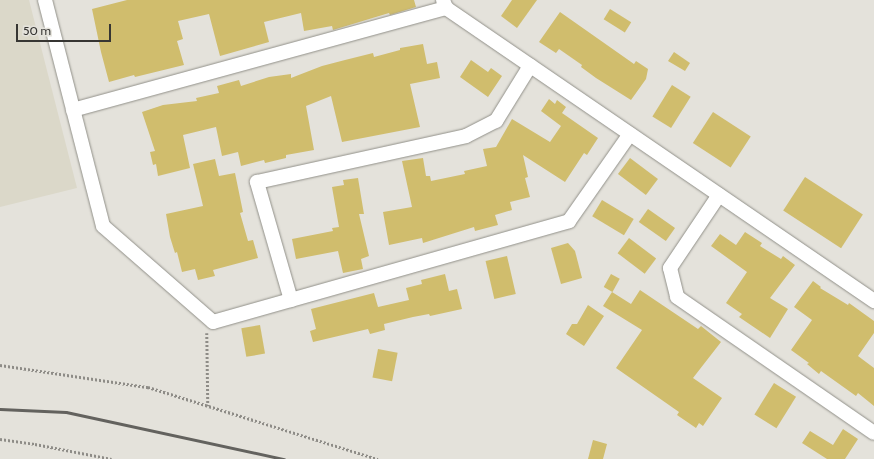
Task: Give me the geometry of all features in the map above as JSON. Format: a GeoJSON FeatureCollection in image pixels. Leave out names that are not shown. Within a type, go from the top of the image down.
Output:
{"type":"FeatureCollection","features":[{"type":"Feature","properties":{"kind":"street"},"geometry":{"type":"LineString","coordinates":[[45,0],[103,226],[213,322],[569,221],[630,134]]}},
{"type":"Feature","properties":{"kind":"street"},"geometry":{"type":"LineString","coordinates":[[73,110],[444,4],[530,66],[874,301]]}},
{"type":"Feature","properties":{"kind":"street"},"geometry":{"type":"LineString","coordinates":[[291,300],[257,182],[466,136],[496,121],[530,66]]}},
{"type":"Feature","properties":{"kind":"street"},"geometry":{"type":"LineString","coordinates":[[719,195],[670,268],[677,297],[874,433]]}},
{"type":"Feature","properties":{"kind":"path"},"geometry":{"type":"LineString","coordinates":[[208,406],[206,336],[213,322]]}},
{"type":"Feature","properties":{"kind":"path"},"geometry":{"type":"LineString","coordinates":[[0,364],[148,387],[378,459]]}},
{"type":"Feature","properties":{"kind":"path"},"geometry":{"type":"LineString","coordinates":[[0,439],[35,444],[112,459]]}},
{"type":"Feature","properties":{"kind":"shaded area"},"geometry":{"type":"Polygon","coordinates":[[[0,0],[29,0],[77,188],[0,207],[0,0]]]}},
{"type":"Feature","properties":{"kind":"building"},"geometry":{"type":"Polygon","coordinates":[[[127,0],[414,0],[416,7],[390,15],[389,13],[333,30],[332,26],[304,31],[301,13],[264,22],[269,42],[220,56],[209,14],[178,21],[183,39],[177,41],[184,65],[135,77],[134,75],[109,82],[92,9],[127,0]]]}},
{"type":"Feature","properties":{"kind":"building"},"geometry":{"type":"Polygon","coordinates":[[[512,0],[537,0],[517,28],[501,16],[512,0]]]}},
{"type":"Feature","properties":{"kind":"building"},"geometry":{"type":"Polygon","coordinates":[[[610,9],[631,22],[625,32],[604,19],[610,9]]]}},
{"type":"Feature","properties":{"kind":"building"},"geometry":{"type":"Polygon","coordinates":[[[560,12],[634,64],[636,61],[648,69],[646,79],[631,100],[596,78],[581,67],[582,65],[559,49],[556,53],[539,42],[560,12]]]}},
{"type":"Feature","properties":{"kind":"building"},"geometry":{"type":"Polygon","coordinates":[[[423,44],[427,64],[437,62],[440,78],[410,84],[420,127],[342,142],[331,96],[306,106],[314,150],[286,155],[286,158],[265,163],[264,160],[241,166],[238,152],[222,156],[216,127],[183,135],[190,168],[158,176],[156,164],[153,165],[150,152],[155,151],[142,112],[163,105],[197,101],[196,98],[219,93],[217,86],[239,80],[241,86],[269,77],[291,74],[291,78],[322,66],[345,60],[373,53],[374,57],[400,50],[400,48],[423,44]]]}},
{"type":"Feature","properties":{"kind":"building"},"geometry":{"type":"Polygon","coordinates":[[[674,52],[690,63],[685,71],[668,61],[674,52]]]}},
{"type":"Feature","properties":{"kind":"building"},"geometry":{"type":"Polygon","coordinates":[[[471,60],[488,72],[491,68],[502,76],[488,97],[460,77],[471,60]]]}},
{"type":"Feature","properties":{"kind":"building"},"geometry":{"type":"Polygon","coordinates":[[[672,85],[691,97],[671,128],[652,116],[672,85]]]}},
{"type":"Feature","properties":{"kind":"building"},"geometry":{"type":"Polygon","coordinates":[[[549,99],[555,104],[557,100],[566,107],[562,113],[598,138],[587,155],[584,153],[565,182],[523,155],[528,177],[525,178],[530,197],[510,202],[512,210],[495,215],[498,225],[475,231],[474,227],[423,243],[422,238],[389,245],[383,212],[412,207],[402,161],[423,158],[426,176],[430,176],[431,181],[465,174],[464,171],[487,166],[483,149],[496,147],[512,119],[550,142],[561,126],[541,111],[549,99]]]}},
{"type":"Feature","properties":{"kind":"building"},"geometry":{"type":"Polygon","coordinates":[[[713,112],[751,137],[731,168],[693,143],[713,112]]]}},
{"type":"Feature","properties":{"kind":"building"},"geometry":{"type":"Polygon","coordinates":[[[630,158],[658,179],[646,195],[618,174],[630,158]]]}},
{"type":"Feature","properties":{"kind":"building"},"geometry":{"type":"Polygon","coordinates":[[[215,159],[219,176],[235,173],[243,212],[240,213],[248,241],[253,240],[258,258],[213,270],[215,276],[198,280],[195,269],[182,272],[177,252],[175,253],[170,237],[166,214],[203,206],[193,164],[215,159]]]}},
{"type":"Feature","properties":{"kind":"building"},"geometry":{"type":"Polygon","coordinates":[[[805,177],[863,215],[841,248],[783,211],[805,177]]]}},
{"type":"Feature","properties":{"kind":"building"},"geometry":{"type":"Polygon","coordinates":[[[358,178],[364,214],[359,214],[369,256],[361,259],[363,269],[343,273],[338,251],[296,259],[292,239],[333,231],[332,228],[339,227],[332,187],[344,185],[343,180],[358,178]]]}},
{"type":"Feature","properties":{"kind":"building"},"geometry":{"type":"Polygon","coordinates":[[[602,200],[634,219],[624,235],[592,216],[602,200]]]}},
{"type":"Feature","properties":{"kind":"building"},"geometry":{"type":"Polygon","coordinates":[[[648,209],[675,228],[666,241],[639,222],[648,209]]]}},
{"type":"Feature","properties":{"kind":"building"},"geometry":{"type":"Polygon","coordinates":[[[745,232],[762,243],[760,246],[781,259],[783,256],[795,265],[770,298],[788,309],[770,338],[739,317],[742,314],[726,303],[747,272],[711,246],[720,234],[736,245],[745,232]]]}},
{"type":"Feature","properties":{"kind":"building"},"geometry":{"type":"Polygon","coordinates":[[[629,238],[656,258],[645,274],[618,253],[629,238]]]}},
{"type":"Feature","properties":{"kind":"building"},"geometry":{"type":"Polygon","coordinates":[[[568,243],[575,251],[582,278],[561,284],[551,248],[568,243]]]}},
{"type":"Feature","properties":{"kind":"building"},"geometry":{"type":"Polygon","coordinates":[[[507,256],[516,294],[494,299],[486,261],[507,256]]]}},
{"type":"Feature","properties":{"kind":"building"},"geometry":{"type":"Polygon","coordinates":[[[445,274],[449,291],[457,289],[462,309],[430,316],[429,314],[413,317],[384,324],[385,330],[370,334],[368,329],[313,342],[310,331],[316,329],[311,309],[374,293],[378,307],[409,300],[406,288],[422,284],[421,280],[445,274]]]}},
{"type":"Feature","properties":{"kind":"building"},"geometry":{"type":"Polygon","coordinates":[[[611,274],[620,279],[612,292],[604,287],[611,274]]]}},
{"type":"Feature","properties":{"kind":"building"},"geometry":{"type":"Polygon","coordinates":[[[813,281],[821,287],[820,288],[848,305],[849,303],[874,321],[874,333],[858,356],[874,368],[874,406],[858,393],[856,396],[821,371],[819,374],[807,364],[809,363],[791,350],[812,320],[794,307],[813,281]]]}},
{"type":"Feature","properties":{"kind":"building"},"geometry":{"type":"Polygon","coordinates":[[[640,290],[698,329],[701,326],[721,342],[693,378],[722,398],[703,426],[699,423],[696,428],[677,415],[679,412],[616,368],[642,330],[603,306],[612,292],[631,304],[640,290]]]}},
{"type":"Feature","properties":{"kind":"building"},"geometry":{"type":"Polygon","coordinates":[[[588,305],[604,316],[584,346],[566,334],[572,324],[577,324],[588,305]]]}},
{"type":"Feature","properties":{"kind":"building"},"geometry":{"type":"Polygon","coordinates":[[[260,325],[265,354],[246,357],[241,328],[260,325]]]}},
{"type":"Feature","properties":{"kind":"building"},"geometry":{"type":"Polygon","coordinates":[[[378,349],[398,353],[392,381],[372,377],[378,349]]]}},
{"type":"Feature","properties":{"kind":"building"},"geometry":{"type":"Polygon","coordinates":[[[774,383],[796,397],[776,428],[754,414],[774,383]]]}},
{"type":"Feature","properties":{"kind":"building"},"geometry":{"type":"Polygon","coordinates":[[[843,429],[858,439],[845,459],[827,459],[802,443],[810,431],[833,445],[843,429]]]}},
{"type":"Feature","properties":{"kind":"building"},"geometry":{"type":"Polygon","coordinates":[[[593,440],[607,444],[603,459],[588,459],[593,440]]]}},
{"type":"Feature","properties":{"kind":"railway"},"geometry":{"type":"LineString","coordinates":[[0,409],[66,412],[284,459]]}}]}
